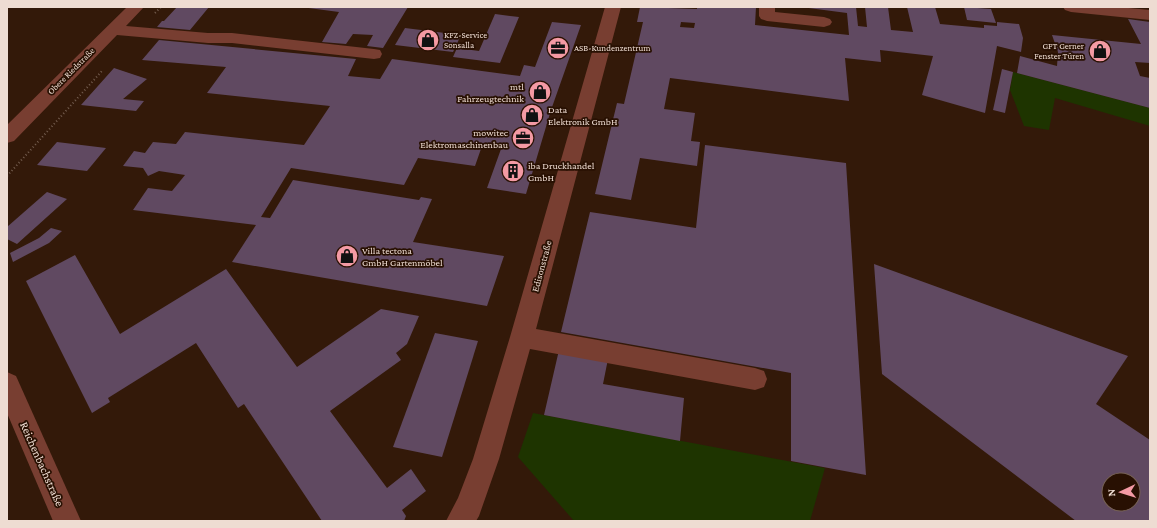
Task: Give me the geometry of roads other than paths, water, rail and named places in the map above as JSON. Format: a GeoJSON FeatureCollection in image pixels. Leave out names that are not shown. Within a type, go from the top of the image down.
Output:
{"type":"FeatureCollection","features":[{"type":"Feature","properties":{"kind":"street","name":"Obere Riedstraße"},"geometry":{"type":"LineString","coordinates":[[7,136],[136,7]]}},
{"type":"Feature","properties":{"kind":"street","name":"Edisonstraße"},"geometry":{"type":"LineString","coordinates":[[460,521],[469,506],[486,459],[522,337],[613,7]]}},
{"type":"Feature","properties":{"kind":"street"},"geometry":{"type":"LineString","coordinates":[[767,7],[767,16],[824,22]]}},
{"type":"Feature","properties":{"kind":"street"},"geometry":{"type":"LineString","coordinates":[[1070,7],[1150,15]]}},
{"type":"Feature","properties":{"kind":"street"},"geometry":{"type":"LineString","coordinates":[[113,30],[232,38],[374,54]]}},
{"type":"Feature","properties":{"kind":"street"},"geometry":{"type":"LineString","coordinates":[[522,337],[755,379]]}},
{"type":"Feature","properties":{"kind":"street","name":"Reichenbachstraße"},"geometry":{"type":"LineString","coordinates":[[7,384],[67,521]]}},
{"type":"Feature","properties":{"kind":"place","name":"KFZ-Service Sonsalla"},"geometry":{"type":"Point","coordinates":[428,40]}},
{"type":"Feature","properties":{"kind":"place","name":"ASB-Kundenzentrum"},"geometry":{"type":"Point","coordinates":[558,48]}},
{"type":"Feature","properties":{"kind":"place","name":"GFT Gerner Fenster Türen"},"geometry":{"type":"Point","coordinates":[1100,51]}},
{"type":"Feature","properties":{"kind":"place","name":"mtl Fahrzeugtechnik"},"geometry":{"type":"Point","coordinates":[540,92]}},
{"type":"Feature","properties":{"kind":"place","name":"Data Elektronik GmbH"},"geometry":{"type":"Point","coordinates":[532,115]}},
{"type":"Feature","properties":{"kind":"place","name":"mowitec Elektromaschinenbau"},"geometry":{"type":"Point","coordinates":[523,138]}},
{"type":"Feature","properties":{"kind":"place","name":"iba Druckhandel GmbH"},"geometry":{"type":"Point","coordinates":[513,171]}},
{"type":"Feature","properties":{"kind":"place","name":"Villa tectona GmbH Gartenmöbel"},"geometry":{"type":"Point","coordinates":[347,256]}}]}
